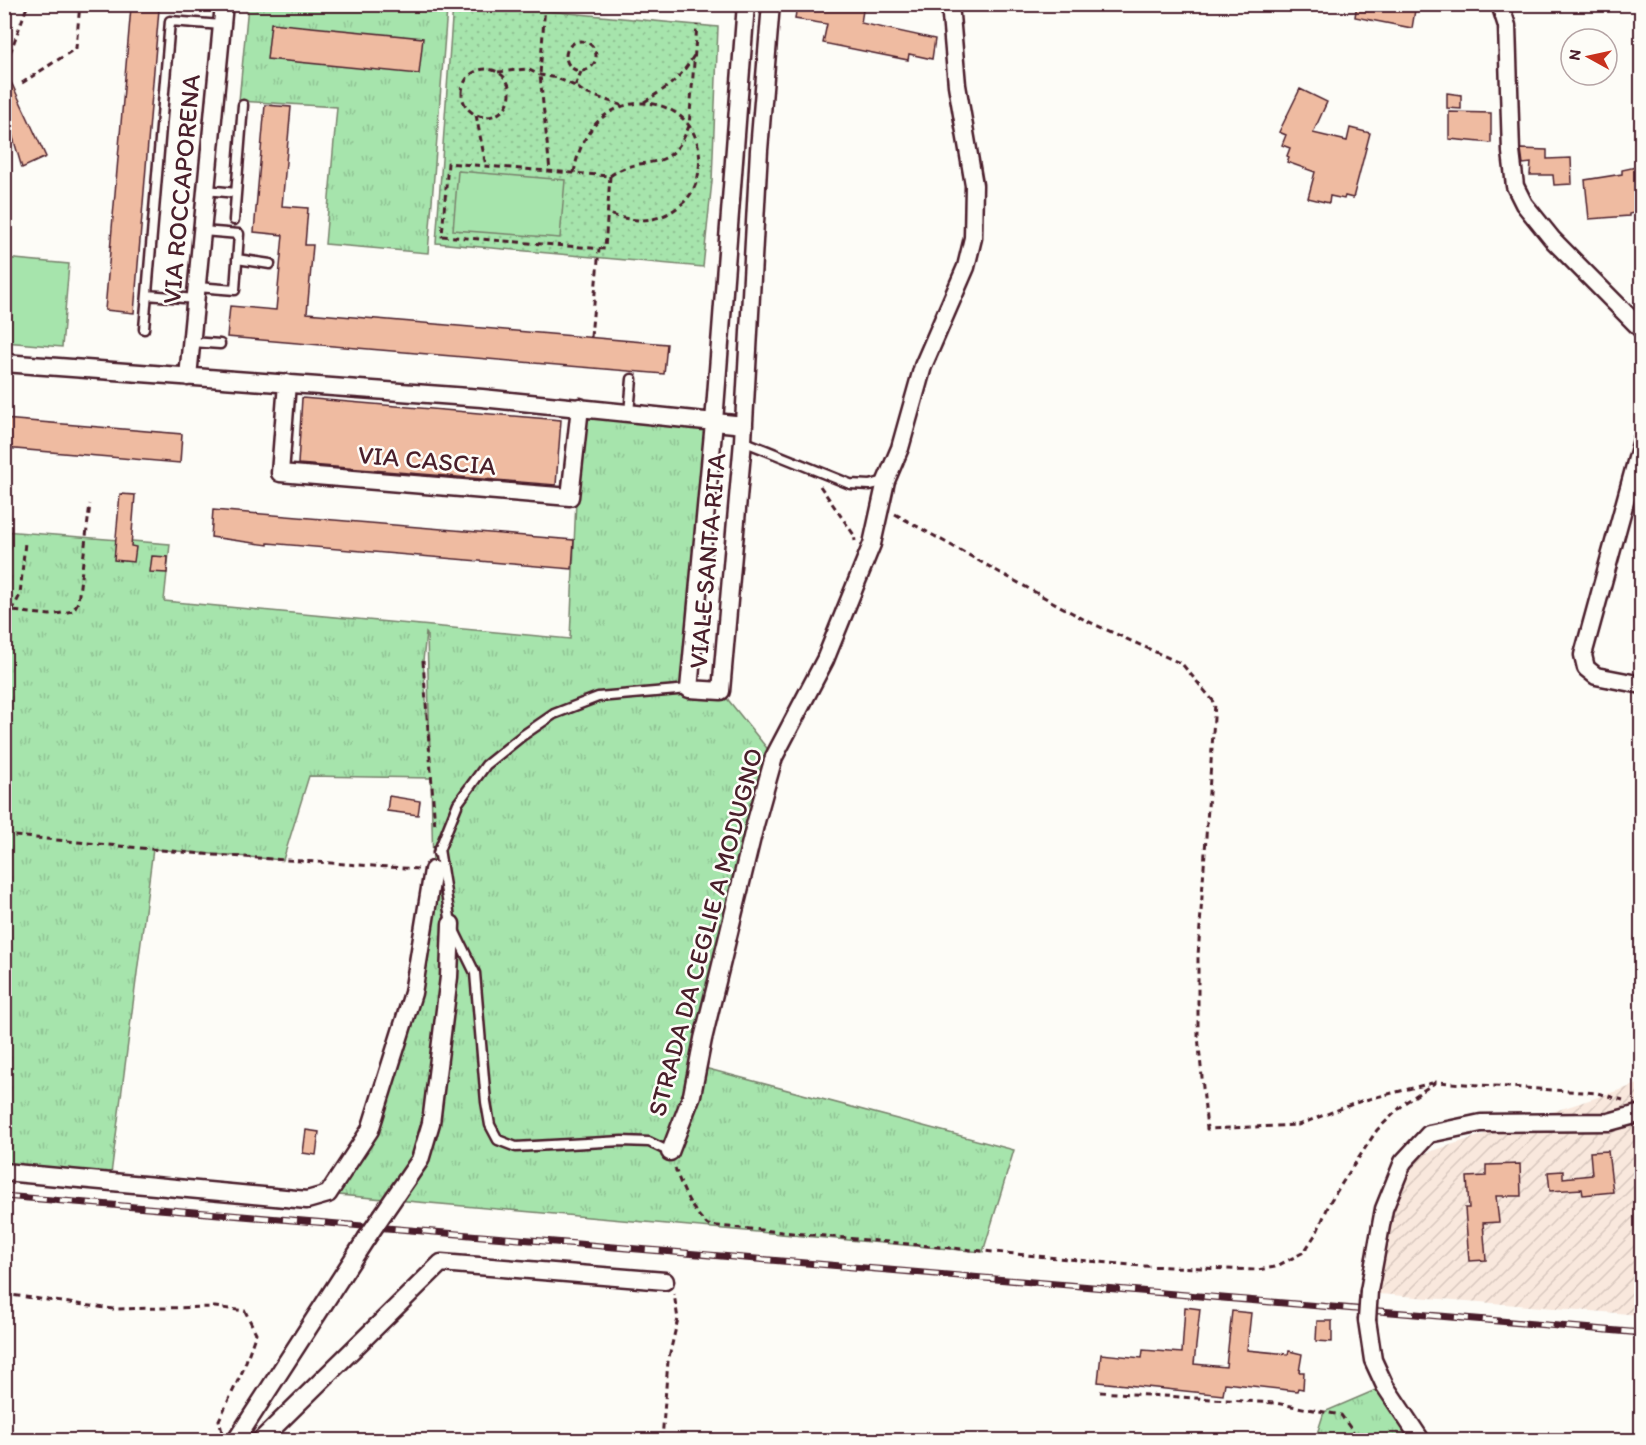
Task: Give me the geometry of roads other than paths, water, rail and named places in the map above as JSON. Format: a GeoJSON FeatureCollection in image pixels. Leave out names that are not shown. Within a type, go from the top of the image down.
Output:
{"type":"FeatureCollection","features":[{"type":"Feature","properties":{"kind":"street","name":"VIA ROCCAPORENA"},"geometry":{"type":"LineString","coordinates":[[188,377],[224,4]]}},
{"type":"Feature","properties":{"kind":"street","name":"VIALE SANTA RITA"},"geometry":{"type":"LineString","coordinates":[[746,4],[714,422],[689,689],[722,691],[744,433],[759,154],[771,4]]}},
{"type":"Feature","properties":{"kind":"street","name":"STRADA DA CEGLIE A MODUGNO"},"geometry":{"type":"LineString","coordinates":[[670,1152],[692,1095],[703,1039],[755,825],[774,758],[825,660],[872,544],[886,481],[900,448],[922,366],[966,267],[973,238],[974,185],[957,85],[950,4]]}},
{"type":"Feature","properties":{"kind":"street"},"geometry":{"type":"LineString","coordinates":[[1500,4],[1507,26],[1511,152],[1515,186],[1524,204],[1553,240],[1641,330]]}},
{"type":"Feature","properties":{"kind":"street"},"geometry":{"type":"LineString","coordinates":[[735,151],[759,154]]}},
{"type":"Feature","properties":{"kind":"street"},"geometry":{"type":"LineString","coordinates":[[4,363],[580,407],[714,422],[744,433]]}},
{"type":"Feature","properties":{"kind":"street","name":"VIA CASCIA"},"geometry":{"type":"LineString","coordinates":[[287,383],[280,473],[359,480],[570,496],[580,407]]}},
{"type":"Feature","properties":{"kind":"street"},"geometry":{"type":"LineString","coordinates":[[1641,440],[1583,655],[1586,668],[1596,676],[1641,685]]}},
{"type":"Feature","properties":{"kind":"street"},"geometry":{"type":"LineString","coordinates":[[4,1172],[307,1200],[328,1194],[370,1130],[413,993],[433,870]]}},
{"type":"Feature","properties":{"kind":"street"},"geometry":{"type":"LineString","coordinates":[[236,1440],[420,1160],[431,1123],[448,977],[451,924]]}},
{"type":"Feature","properties":{"kind":"street"},"geometry":{"type":"LineString","coordinates":[[1421,1440],[1385,1386],[1373,1360],[1367,1320],[1369,1291],[1384,1209],[1403,1162],[1429,1134],[1481,1123],[1609,1122],[1641,1113]]}},
{"type":"Feature","properties":{"kind":"street"},"geometry":{"type":"LineString","coordinates":[[261,1440],[441,1263],[665,1281]]}},
{"type":"Feature","properties":{"kind":"lane"},"geometry":{"type":"LineString","coordinates":[[144,329],[170,21],[222,24]]}},
{"type":"Feature","properties":{"kind":"lane"},"geometry":{"type":"LineString","coordinates":[[234,220],[243,105]]}},
{"type":"Feature","properties":{"kind":"lane"},"geometry":{"type":"LineString","coordinates":[[206,190],[236,193]]}},
{"type":"Feature","properties":{"kind":"lane"},"geometry":{"type":"LineString","coordinates":[[147,295],[235,290],[239,234],[203,231]]}},
{"type":"Feature","properties":{"kind":"lane"},"geometry":{"type":"LineString","coordinates":[[237,259],[270,264]]}},
{"type":"Feature","properties":{"kind":"lane"},"geometry":{"type":"LineString","coordinates":[[192,342],[220,344]]}},
{"type":"Feature","properties":{"kind":"lane"},"geometry":{"type":"LineString","coordinates":[[629,413],[632,379]]}},
{"type":"Feature","properties":{"kind":"lane"},"geometry":{"type":"LineString","coordinates":[[744,433],[850,484],[870,485],[886,481]]}},
{"type":"Feature","properties":{"kind":"lane"},"geometry":{"type":"LineString","coordinates":[[433,870],[458,803],[486,765],[522,736],[554,714],[598,697],[689,689]]}},
{"type":"Feature","properties":{"kind":"lane"},"geometry":{"type":"LineString","coordinates":[[439,849],[451,924]]}},
{"type":"Feature","properties":{"kind":"lane","name":"STRADA DA CEGLIE A MODUGNO"},"geometry":{"type":"LineString","coordinates":[[451,924],[475,974],[486,1102],[490,1125],[498,1140],[516,1147],[622,1141],[649,1142],[670,1152]]}},
{"type":"Feature","properties":{"kind":"railway"},"geometry":{"type":"LineString","coordinates":[[4,1196],[1642,1333]]}}]}
